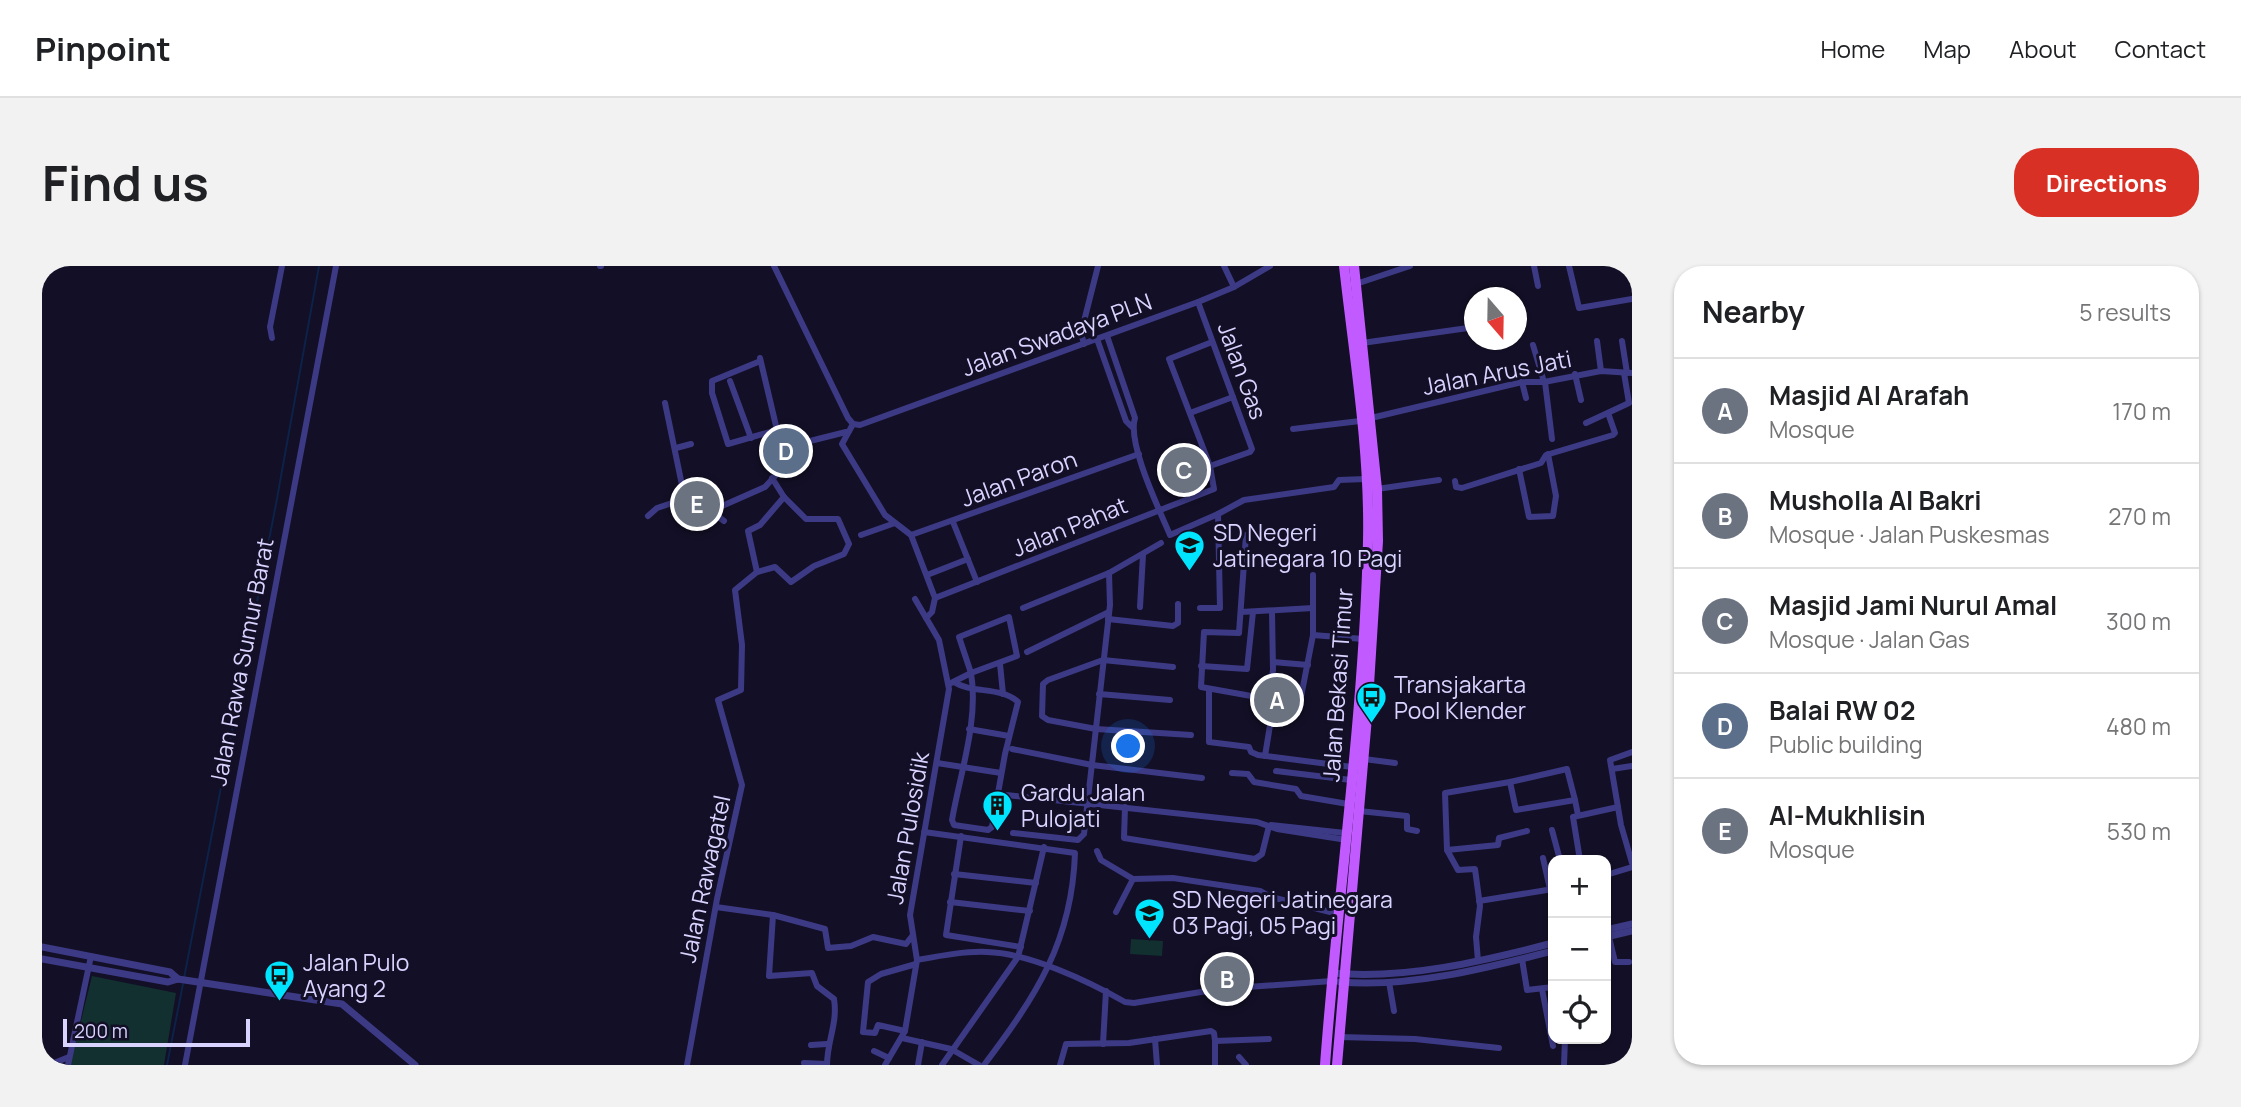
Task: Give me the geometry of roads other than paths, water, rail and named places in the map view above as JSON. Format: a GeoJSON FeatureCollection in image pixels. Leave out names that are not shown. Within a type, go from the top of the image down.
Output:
{"type":"FeatureCollection","features":[{"type":"Feature","properties":{"kind":"main road","name":"Jalan Bekasi Timur"},"geometry":{"type":"LineString","coordinates":[[1338,978],[1338,914],[1349,838],[1359,811],[1364,759],[1378,541],[1377,489],[1344,266]]}},
{"type":"Feature","properties":{"kind":"main road","name":"Jalan Bekasi Timur"},"geometry":{"type":"LineString","coordinates":[[1338,978],[1368,541],[1363,343],[1354,266]]}},
{"type":"Feature","properties":{"kind":"main road"},"geometry":{"type":"LineString","coordinates":[[1337,1065],[1338,978]]}},
{"type":"Feature","properties":{"kind":"main road"},"geometry":{"type":"LineString","coordinates":[[1325,1065],[1338,978]]}},
{"type":"Feature","properties":{"kind":"street"},"geometry":{"type":"LineString","coordinates":[[272,338],[270,327],[282,266]]}},
{"type":"Feature","properties":{"kind":"street","name":"Jalan Rawa Sumur Barat"},"geometry":{"type":"LineString","coordinates":[[185,1065],[336,266]]}},
{"type":"Feature","properties":{"kind":"street"},"geometry":{"type":"LineString","coordinates":[[774,266],[822,369],[853,424],[841,440],[843,446],[885,515],[911,536],[935,598],[934,607],[926,618]]}},
{"type":"Feature","properties":{"kind":"street"},"geometry":{"type":"LineString","coordinates":[[1084,344],[1081,333],[1098,266]]}},
{"type":"Feature","properties":{"kind":"street"},"geometry":{"type":"LineString","coordinates":[[1224,266],[1234,287]]}},
{"type":"Feature","properties":{"kind":"street","name":"Jalan Swadaya PLN"},"geometry":{"type":"LineString","coordinates":[[853,424],[864,425],[1198,302],[1234,287],[1270,266]]}},
{"type":"Feature","properties":{"kind":"street"},"geometry":{"type":"LineString","coordinates":[[1356,284],[1410,266]]}},
{"type":"Feature","properties":{"kind":"street"},"geometry":{"type":"LineString","coordinates":[[1534,266],[1538,286]]}},
{"type":"Feature","properties":{"kind":"street"},"geometry":{"type":"LineString","coordinates":[[1569,266],[1579,309],[1630,298],[1632,306]]}},
{"type":"Feature","properties":{"kind":"street","name":"Jalan Gas"},"geometry":{"type":"LineString","coordinates":[[1198,302],[1251,451],[1210,466]]}},
{"type":"Feature","properties":{"kind":"street"},"geometry":{"type":"LineString","coordinates":[[1363,343],[1464,329]]}},
{"type":"Feature","properties":{"kind":"street"},"geometry":{"type":"LineString","coordinates":[[1107,336],[1135,418],[1132,426],[1139,454],[1170,536],[1244,499],[1334,487],[1339,480],[1366,479]]}},
{"type":"Feature","properties":{"kind":"street"},"geometry":{"type":"LineString","coordinates":[[1097,340],[1126,421],[1132,426]]}},
{"type":"Feature","properties":{"kind":"street"},"geometry":{"type":"LineString","coordinates":[[1597,341],[1601,371]]}},
{"type":"Feature","properties":{"kind":"street"},"geometry":{"type":"LineString","coordinates":[[1586,423],[1629,403],[1628,373],[1622,341]]}},
{"type":"Feature","properties":{"kind":"street"},"geometry":{"type":"LineString","coordinates":[[1210,466],[1168,359],[1212,342]]}},
{"type":"Feature","properties":{"kind":"street"},"geometry":{"type":"LineString","coordinates":[[1533,345],[1544,382],[1552,439]]}},
{"type":"Feature","properties":{"kind":"street"},"geometry":{"type":"LineString","coordinates":[[778,430],[728,444],[711,386],[715,377],[759,360],[778,430],[786,463]]}},
{"type":"Feature","properties":{"kind":"street","name":"Jalan Arus Jati"},"geometry":{"type":"LineString","coordinates":[[1293,429],[1366,419],[1522,382],[1544,382],[1601,371],[1628,373]]}},
{"type":"Feature","properties":{"kind":"street"},"geometry":{"type":"LineString","coordinates":[[1575,374],[1581,400]]}},
{"type":"Feature","properties":{"kind":"street"},"geometry":{"type":"LineString","coordinates":[[730,382],[751,438]]}},
{"type":"Feature","properties":{"kind":"street"},"geometry":{"type":"LineString","coordinates":[[1522,382],[1526,398]]}},
{"type":"Feature","properties":{"kind":"street"},"geometry":{"type":"LineString","coordinates":[[1190,414],[1233,397]]}},
{"type":"Feature","properties":{"kind":"street"},"geometry":{"type":"LineString","coordinates":[[648,516],[657,508],[683,497],[676,447],[665,403]]}},
{"type":"Feature","properties":{"kind":"street"},"geometry":{"type":"LineString","coordinates":[[1455,481],[1456,487],[1462,488],[1541,463],[1548,454],[1614,434],[1608,413]]}},
{"type":"Feature","properties":{"kind":"street"},"geometry":{"type":"LineString","coordinates":[[678,501],[691,514],[711,510],[758,491],[786,463],[798,444],[846,432]]}},
{"type":"Feature","properties":{"kind":"street"},"geometry":{"type":"LineString","coordinates":[[676,447],[691,444]]}},
{"type":"Feature","properties":{"kind":"street","name":"Jalan Paron"},"geometry":{"type":"LineString","coordinates":[[911,536],[1139,454]]}},
{"type":"Feature","properties":{"kind":"street"},"geometry":{"type":"LineString","coordinates":[[1519,468],[1529,517],[1553,516],[1556,496],[1548,454]]}},
{"type":"Feature","properties":{"kind":"street","name":"Jalan Pahat"},"geometry":{"type":"LineString","coordinates":[[935,598],[1216,486],[1210,466]]}},
{"type":"Feature","properties":{"kind":"street"},"geometry":{"type":"LineString","coordinates":[[772,478],[784,498],[809,520],[827,517],[838,519],[849,544],[844,554],[814,566],[791,582],[775,567],[757,572],[748,531],[760,525],[784,498]]}},
{"type":"Feature","properties":{"kind":"street"},"geometry":{"type":"LineString","coordinates":[[1377,489],[1439,480]]}},
{"type":"Feature","properties":{"kind":"street"},"geometry":{"type":"LineString","coordinates":[[711,510],[724,521]]}},
{"type":"Feature","properties":{"kind":"street"},"geometry":{"type":"LineString","coordinates":[[1200,608],[1220,608],[1218,514]]}},
{"type":"Feature","properties":{"kind":"street"},"geometry":{"type":"LineString","coordinates":[[953,522],[977,582]]}},
{"type":"Feature","properties":{"kind":"street"},"geometry":{"type":"LineString","coordinates":[[861,535],[895,523]]}},
{"type":"Feature","properties":{"kind":"street"},"geometry":{"type":"LineString","coordinates":[[1246,534],[1238,634],[1204,632],[1201,687],[1267,700],[1273,662],[1272,612]]}},
{"type":"Feature","properties":{"kind":"street"},"geometry":{"type":"LineString","coordinates":[[1023,608],[1110,573],[1161,543]]}},
{"type":"Feature","properties":{"kind":"street"},"geometry":{"type":"LineString","coordinates":[[1140,607],[1143,555]]}},
{"type":"Feature","properties":{"kind":"street"},"geometry":{"type":"LineString","coordinates":[[927,575],[968,559]]}},
{"type":"Feature","properties":{"kind":"street","name":"Jalan Rawagatel"},"geometry":{"type":"LineString","coordinates":[[687,1065],[742,785],[718,703],[719,699],[741,691],[742,645],[735,590],[757,572]]}},
{"type":"Feature","properties":{"kind":"street"},"geometry":{"type":"LineString","coordinates":[[1013,833],[1078,840],[1084,834],[1109,616],[1110,573]]}},
{"type":"Feature","properties":{"kind":"street"},"geometry":{"type":"LineString","coordinates":[[1300,702],[1313,635],[1313,575]]}},
{"type":"Feature","properties":{"kind":"street","name":"Jalan Pulosidik"},"geometry":{"type":"LineString","coordinates":[[887,1062],[903,1034],[917,962],[910,915],[951,683],[943,652],[915,598]]}},
{"type":"Feature","properties":{"kind":"street"},"geometry":{"type":"LineString","coordinates":[[1027,652],[1109,616],[1173,626],[1178,623],[1178,604]]}},
{"type":"Feature","properties":{"kind":"street"},"geometry":{"type":"LineString","coordinates":[[1241,612],[1313,608]]}},
{"type":"Feature","properties":{"kind":"street"},"geometry":{"type":"LineString","coordinates":[[1201,666],[1247,669],[1253,612]]}},
{"type":"Feature","properties":{"kind":"street"},"geometry":{"type":"LineString","coordinates":[[951,683],[963,687],[974,687],[1003,694],[1018,702],[1001,773],[992,827],[988,831],[952,823],[974,687],[971,673],[959,637],[1007,616],[1011,619],[1018,654],[1000,664],[971,673],[951,683]]}},
{"type":"Feature","properties":{"kind":"street"},"geometry":{"type":"LineString","coordinates":[[1313,635],[1363,639]]}},
{"type":"Feature","properties":{"kind":"street"},"geometry":{"type":"LineString","coordinates":[[1173,667],[1103,660],[1044,684],[1041,712],[1044,718],[1096,729],[1191,734]]}},
{"type":"Feature","properties":{"kind":"street"},"geometry":{"type":"LineString","coordinates":[[1273,662],[1308,665]]}},
{"type":"Feature","properties":{"kind":"street"},"geometry":{"type":"LineString","coordinates":[[1000,664],[1003,694]]}},
{"type":"Feature","properties":{"kind":"street"},"geometry":{"type":"LineString","coordinates":[[1271,687],[1302,692]]}},
{"type":"Feature","properties":{"kind":"street"},"geometry":{"type":"LineString","coordinates":[[1209,689],[1209,742],[1248,746],[1252,753],[1265,756],[1352,767]]}},
{"type":"Feature","properties":{"kind":"street"},"geometry":{"type":"LineString","coordinates":[[1100,694],[1170,700]]}},
{"type":"Feature","properties":{"kind":"street"},"geometry":{"type":"LineString","coordinates":[[1265,756],[1272,713]]}},
{"type":"Feature","properties":{"kind":"street"},"geometry":{"type":"LineString","coordinates":[[969,729],[1009,736]]}},
{"type":"Feature","properties":{"kind":"street"},"geometry":{"type":"LineString","coordinates":[[1012,749],[1092,765],[1202,778]]}},
{"type":"Feature","properties":{"kind":"street"},"geometry":{"type":"LineString","coordinates":[[1611,873],[1632,865],[1610,759],[1632,752]]}},
{"type":"Feature","properties":{"kind":"street"},"geometry":{"type":"LineString","coordinates":[[1364,759],[1395,763]]}},
{"type":"Feature","properties":{"kind":"street"},"geometry":{"type":"LineString","coordinates":[[937,763],[1001,773]]}},
{"type":"Feature","properties":{"kind":"street"},"geometry":{"type":"LineString","coordinates":[[1612,769],[1632,766]]}},
{"type":"Feature","properties":{"kind":"street"},"geometry":{"type":"LineString","coordinates":[[1478,961],[1476,937],[1479,901],[1475,869],[1458,870],[1447,850],[1445,793],[1567,769],[1575,800],[1580,855]]}},
{"type":"Feature","properties":{"kind":"street"},"geometry":{"type":"LineString","coordinates":[[1276,771],[1350,780]]}},
{"type":"Feature","properties":{"kind":"street"},"geometry":{"type":"LineString","coordinates":[[1231,773],[1248,774],[1254,782],[1296,789],[1301,796],[1348,804]]}},
{"type":"Feature","properties":{"kind":"street"},"geometry":{"type":"LineString","coordinates":[[1510,782],[1516,810],[1575,800]]}},
{"type":"Feature","properties":{"kind":"street"},"geometry":{"type":"LineString","coordinates":[[1006,795],[1269,825],[1349,838]]}},
{"type":"Feature","properties":{"kind":"street"},"geometry":{"type":"LineString","coordinates":[[1125,807],[1124,838],[1255,859],[1262,854],[1269,825]]}},
{"type":"Feature","properties":{"kind":"street"},"geometry":{"type":"LineString","coordinates":[[1576,816],[1618,807]]}},
{"type":"Feature","properties":{"kind":"street"},"geometry":{"type":"LineString","coordinates":[[1359,811],[1406,816],[1407,829],[1417,831]]}},
{"type":"Feature","properties":{"kind":"street"},"geometry":{"type":"LineString","coordinates":[[1552,830],[1559,855]]}},
{"type":"Feature","properties":{"kind":"street"},"geometry":{"type":"LineString","coordinates":[[1447,850],[1498,845],[1499,838],[1527,831]]}},
{"type":"Feature","properties":{"kind":"street"},"geometry":{"type":"LineString","coordinates":[[924,832],[1073,851],[1075,855],[1065,919],[1050,968],[1030,1004],[984,1065]]}},
{"type":"Feature","properties":{"kind":"street"},"geometry":{"type":"LineString","coordinates":[[961,836],[947,936],[1021,947]]}},
{"type":"Feature","properties":{"kind":"street"},"geometry":{"type":"LineString","coordinates":[[942,1065],[1018,957],[1044,847]]}},
{"type":"Feature","properties":{"kind":"street"},"geometry":{"type":"LineString","coordinates":[[1097,851],[1101,860],[1133,879],[1173,878],[1254,890],[1338,914]]}},
{"type":"Feature","properties":{"kind":"street"},"geometry":{"type":"LineString","coordinates":[[1543,858],[1548,875]]}},
{"type":"Feature","properties":{"kind":"street"},"geometry":{"type":"LineString","coordinates":[[954,874],[1037,883]]}},
{"type":"Feature","properties":{"kind":"street"},"geometry":{"type":"LineString","coordinates":[[1116,912],[1133,879]]}},
{"type":"Feature","properties":{"kind":"street"},"geometry":{"type":"LineString","coordinates":[[1479,901],[1548,890]]}},
{"type":"Feature","properties":{"kind":"street"},"geometry":{"type":"LineString","coordinates":[[950,902],[1030,911]]}},
{"type":"Feature","properties":{"kind":"street"},"geometry":{"type":"LineString","coordinates":[[716,907],[773,915],[825,929],[828,948]]}},
{"type":"Feature","properties":{"kind":"street"},"geometry":{"type":"LineString","coordinates":[[773,915],[769,975],[812,972],[817,986],[833,997],[836,1011],[835,1026],[827,1044],[827,1065],[804,1063]]}},
{"type":"Feature","properties":{"kind":"street"},"geometry":{"type":"LineString","coordinates":[[1611,933],[1632,924]]}},
{"type":"Feature","properties":{"kind":"street"},"geometry":{"type":"LineString","coordinates":[[1611,934],[1632,931]]}},
{"type":"Feature","properties":{"kind":"street"},"geometry":{"type":"LineString","coordinates":[[818,948],[851,946],[873,937],[906,944],[913,935]]}},
{"type":"Feature","properties":{"kind":"street"},"geometry":{"type":"LineString","coordinates":[[1338,978],[1389,982],[1462,967],[1548,944]]}},
{"type":"Feature","properties":{"kind":"street"},"geometry":{"type":"LineString","coordinates":[[42,947],[170,972],[180,980]]}},
{"type":"Feature","properties":{"kind":"street"},"geometry":{"type":"LineString","coordinates":[[1611,948],[1615,962],[1629,962]]}},
{"type":"Feature","properties":{"kind":"street"},"geometry":{"type":"LineString","coordinates":[[979,1065],[951,1049],[922,1042],[877,1025],[875,1033],[862,1030],[868,982],[881,974],[917,962],[986,952],[1018,957],[1050,968],[1106,991],[1125,1002],[1134,1003],[1219,989],[1462,967],[1522,959],[1548,952]]}},
{"type":"Feature","properties":{"kind":"street"},"geometry":{"type":"LineString","coordinates":[[68,1065],[91,956]]}},
{"type":"Feature","properties":{"kind":"street"},"geometry":{"type":"LineString","coordinates":[[42,959],[168,982],[180,980],[342,1004],[415,1065]]}},
{"type":"Feature","properties":{"kind":"street"},"geometry":{"type":"LineString","coordinates":[[1522,959],[1527,989],[1548,988]]}},
{"type":"Feature","properties":{"kind":"street"},"geometry":{"type":"LineString","coordinates":[[1389,982],[1394,1011]]}},
{"type":"Feature","properties":{"kind":"street"},"geometry":{"type":"LineString","coordinates":[[1542,989],[1553,1046]]}},
{"type":"Feature","properties":{"kind":"street"},"geometry":{"type":"LineString","coordinates":[[1103,1044],[1106,991]]}},
{"type":"Feature","properties":{"kind":"street"},"geometry":{"type":"LineString","coordinates":[[1060,1065],[1066,1044],[1103,1044],[1211,1031],[1214,1033],[1215,1065]]}},
{"type":"Feature","properties":{"kind":"street"},"geometry":{"type":"LineString","coordinates":[[1339,1037],[1415,1039],[1499,1048]]}},
{"type":"Feature","properties":{"kind":"street"},"geometry":{"type":"LineString","coordinates":[[1155,1039],[1157,1065]]}},
{"type":"Feature","properties":{"kind":"street"},"geometry":{"type":"LineString","coordinates":[[1214,1041],[1269,1039]]}},
{"type":"Feature","properties":{"kind":"street"},"geometry":{"type":"LineString","coordinates":[[918,1065],[922,1042]]}},
{"type":"Feature","properties":{"kind":"street"},"geometry":{"type":"LineString","coordinates":[[811,1045],[827,1044]]}},
{"type":"Feature","properties":{"kind":"street"},"geometry":{"type":"LineString","coordinates":[[1564,1065],[1565,1044]]}},
{"type":"Feature","properties":{"kind":"street"},"geometry":{"type":"LineString","coordinates":[[874,1051],[887,1062]]}},
{"type":"Feature","properties":{"kind":"street"},"geometry":{"type":"LineString","coordinates":[[49,1065],[69,1057]]}},
{"type":"Feature","properties":{"kind":"street"},"geometry":{"type":"LineString","coordinates":[[1239,1057],[1246,1065]]}},
{"type":"Feature","properties":{"kind":"waterway"},"geometry":{"type":"LineString","coordinates":[[184,978],[319,266]]}},
{"type":"Feature","properties":{"kind":"waterway"},"geometry":{"type":"LineString","coordinates":[[167,1065],[183,984]]}},
{"type":"Feature","properties":{"kind":"place","name":"Balai RW 02"},"geometry":{"type":"Point","coordinates":[786,451]}},
{"type":"Feature","properties":{"kind":"place","name":"Masjid Jami Nurul Amal"},"geometry":{"type":"Point","coordinates":[1184,470]}},
{"type":"Feature","properties":{"kind":"place","name":"Al-Mukhlisin"},"geometry":{"type":"Point","coordinates":[697,504]}},
{"type":"Feature","properties":{"kind":"place","name":"SD Negeri Jatinegara 10 Pagi"},"geometry":{"type":"Point","coordinates":[1190,573]}},
{"type":"Feature","properties":{"kind":"place","name":"Masjid Al Arafah"},"geometry":{"type":"Point","coordinates":[1277,700]}},
{"type":"Feature","properties":{"kind":"place","name":"Transjakarta Pool Klender"},"geometry":{"type":"Point","coordinates":[1371,725]}},
{"type":"Feature","properties":{"kind":"place","name":"Gardu Jalan Pulojati"},"geometry":{"type":"Point","coordinates":[998,833]}},
{"type":"Feature","properties":{"kind":"place","name":"SD Negeri Jatinegara 03 Pagi, 05 Pagi"},"geometry":{"type":"Point","coordinates":[1149,940]}},
{"type":"Feature","properties":{"kind":"place","name":"Musholla Al Bakri"},"geometry":{"type":"Point","coordinates":[1227,979]}},
{"type":"Feature","properties":{"kind":"place","name":"Jalan Pulo Ayang 2"},"geometry":{"type":"Point","coordinates":[280,1003]}}]}
